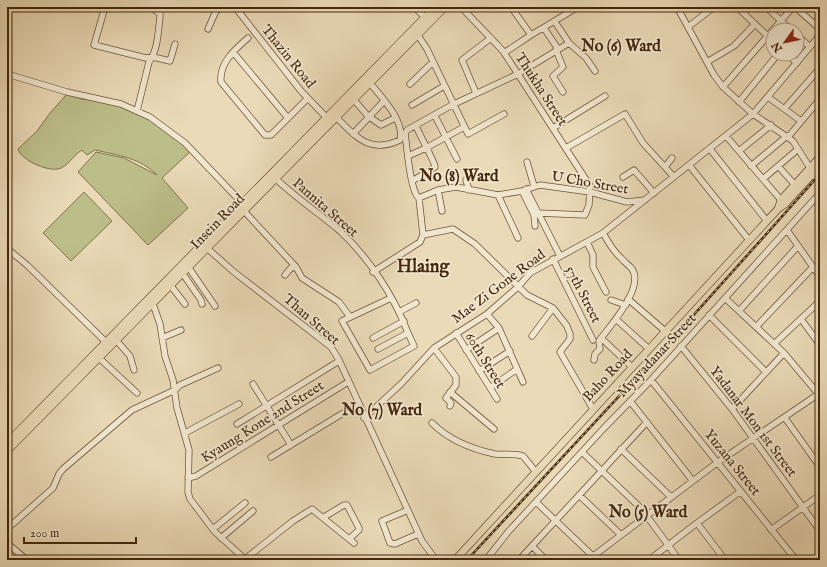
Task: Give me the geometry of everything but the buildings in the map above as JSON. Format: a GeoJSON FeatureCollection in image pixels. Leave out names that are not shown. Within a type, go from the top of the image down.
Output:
{"type":"FeatureCollection","features":[{"type":"Feature","properties":{"kind":"main road","name":"Insein Road"},"geometry":{"type":"LineString","coordinates":[[7,451],[24,429],[49,403],[185,269],[301,150],[370,84],[417,34],[435,7]]}},
{"type":"Feature","properties":{"kind":"main road","name":"Insein Road"},"geometry":{"type":"LineString","coordinates":[[332,120],[427,20],[444,7]]}},
{"type":"Feature","properties":{"kind":"main road","name":"Baho Road"},"geometry":{"type":"LineString","coordinates":[[455,560],[767,220],[785,204],[820,158]]}},
{"type":"Feature","properties":{"kind":"main road","name":"Baho Road"},"geometry":{"type":"LineString","coordinates":[[778,209],[781,200],[795,185],[812,170],[820,166]]}},
{"type":"Feature","properties":{"kind":"main road","name":"Insein Road"},"geometry":{"type":"LineString","coordinates":[[151,302],[171,286],[174,279]]}},
{"type":"Feature","properties":{"kind":"main road","name":"Insein Road"},"geometry":{"type":"LineString","coordinates":[[49,403],[98,357],[108,344],[116,340],[123,329]]}},
{"type":"Feature","properties":{"kind":"main road","name":"Insein Road"},"geometry":{"type":"LineString","coordinates":[[7,443],[24,429]]}},
{"type":"Feature","properties":{"kind":"street"},"geometry":{"type":"LineString","coordinates":[[105,7],[94,45],[146,58],[153,57],[170,61],[175,44]]}},
{"type":"Feature","properties":{"kind":"street"},"geometry":{"type":"LineString","coordinates":[[137,111],[149,62],[153,57],[160,14],[151,7]]}},
{"type":"Feature","properties":{"kind":"street"},"geometry":{"type":"LineString","coordinates":[[208,29],[215,13],[220,7]]}},
{"type":"Feature","properties":{"kind":"street","name":"Thazin Road"},"geometry":{"type":"LineString","coordinates":[[234,7],[308,98],[332,120],[353,134],[360,141],[387,147],[400,140],[402,133],[395,118],[384,101],[370,84]]}},
{"type":"Feature","properties":{"kind":"street"},"geometry":{"type":"LineString","coordinates":[[414,7],[427,20]]}},
{"type":"Feature","properties":{"kind":"street","name":"Thukha Street"},"geometry":{"type":"LineString","coordinates":[[460,7],[504,53],[590,186],[590,192]]}},
{"type":"Feature","properties":{"kind":"street"},"geometry":{"type":"LineString","coordinates":[[504,53],[578,7]]}},
{"type":"Feature","properties":{"kind":"street"},"geometry":{"type":"LineString","coordinates":[[677,7],[707,62],[723,87],[753,114],[787,137],[798,149],[820,184]]}},
{"type":"Feature","properties":{"kind":"street"},"geometry":{"type":"LineString","coordinates":[[688,26],[714,7]]}},
{"type":"Feature","properties":{"kind":"street"},"geometry":{"type":"LineString","coordinates":[[737,7],[765,34]]}},
{"type":"Feature","properties":{"kind":"street"},"geometry":{"type":"LineString","coordinates":[[766,7],[781,20],[794,7],[820,29]]}},
{"type":"Feature","properties":{"kind":"street"},"geometry":{"type":"LineString","coordinates":[[514,8],[531,35]]}},
{"type":"Feature","properties":{"kind":"street"},"geometry":{"type":"LineString","coordinates":[[555,22],[569,43],[586,58],[595,71]]}},
{"type":"Feature","properties":{"kind":"street"},"geometry":{"type":"LineString","coordinates":[[707,62],[734,46],[755,24]]}},
{"type":"Feature","properties":{"kind":"street"},"geometry":{"type":"LineString","coordinates":[[544,28],[557,50],[563,67],[554,76],[563,92]]}},
{"type":"Feature","properties":{"kind":"street"},"geometry":{"type":"LineString","coordinates":[[417,34],[433,62],[452,105],[468,134],[504,114]]}},
{"type":"Feature","properties":{"kind":"street","name":"Mae Zi Gone Road"},"geometry":{"type":"LineString","coordinates":[[364,418],[402,384],[434,348],[487,314],[518,287],[530,273],[553,259],[603,233],[634,210],[753,114],[820,35]]}},
{"type":"Feature","properties":{"kind":"street"},"geometry":{"type":"LineString","coordinates":[[248,38],[233,52],[226,62],[220,78],[222,85],[265,135],[271,135],[308,98]]}},
{"type":"Feature","properties":{"kind":"street"},"geometry":{"type":"LineString","coordinates":[[476,93],[462,60],[491,38]]}},
{"type":"Feature","properties":{"kind":"street"},"geometry":{"type":"LineString","coordinates":[[723,87],[765,38]]}},
{"type":"Feature","properties":{"kind":"street"},"geometry":{"type":"LineString","coordinates":[[373,272],[418,244],[423,235],[419,198],[414,192],[408,156],[405,134],[407,130],[435,116],[452,105],[518,74],[569,43]]}},
{"type":"Feature","properties":{"kind":"street"},"geometry":{"type":"LineString","coordinates":[[805,43],[810,48]]}},
{"type":"Feature","properties":{"kind":"street"},"geometry":{"type":"LineString","coordinates":[[233,52],[288,118]]}},
{"type":"Feature","properties":{"kind":"street"},"geometry":{"type":"LineString","coordinates":[[410,84],[433,62]]}},
{"type":"Feature","properties":{"kind":"street"},"geometry":{"type":"LineString","coordinates":[[739,102],[772,62]]}},
{"type":"Feature","properties":{"kind":"street"},"geometry":{"type":"LineString","coordinates":[[785,108],[820,68]]}},
{"type":"Feature","properties":{"kind":"street"},"geometry":{"type":"LineString","coordinates":[[7,74],[67,92],[121,104],[150,117],[185,143],[296,267],[302,278],[339,302],[350,317],[391,298]]}},
{"type":"Feature","properties":{"kind":"street"},"geometry":{"type":"LineString","coordinates":[[412,105],[444,86]]}},
{"type":"Feature","properties":{"kind":"street"},"geometry":{"type":"LineString","coordinates":[[553,128],[605,96]]}},
{"type":"Feature","properties":{"kind":"street"},"geometry":{"type":"LineString","coordinates":[[768,97],[801,121]]}},
{"type":"Feature","properties":{"kind":"street"},"geometry":{"type":"LineString","coordinates":[[751,166],[787,137],[820,99]]}},
{"type":"Feature","properties":{"kind":"street"},"geometry":{"type":"LineString","coordinates":[[354,100],[368,116],[381,124],[395,118]]}},
{"type":"Feature","properties":{"kind":"street"},"geometry":{"type":"LineString","coordinates":[[353,134],[368,116],[384,101]]}},
{"type":"Feature","properties":{"kind":"street"},"geometry":{"type":"LineString","coordinates":[[566,148],[623,114],[643,143],[674,177]]}},
{"type":"Feature","properties":{"kind":"street"},"geometry":{"type":"LineString","coordinates":[[435,116],[456,159]]}},
{"type":"Feature","properties":{"kind":"street"},"geometry":{"type":"LineString","coordinates":[[739,151],[770,125]]}},
{"type":"Feature","properties":{"kind":"street"},"geometry":{"type":"LineString","coordinates":[[412,181],[435,167],[435,162],[426,148],[416,126]]}},
{"type":"Feature","properties":{"kind":"street"},"geometry":{"type":"LineString","coordinates":[[408,156],[464,127]]}},
{"type":"Feature","properties":{"kind":"street"},"geometry":{"type":"LineString","coordinates":[[726,136],[781,200]]}},
{"type":"Feature","properties":{"kind":"street"},"geometry":{"type":"LineString","coordinates":[[710,149],[767,220]]}},
{"type":"Feature","properties":{"kind":"street"},"geometry":{"type":"LineString","coordinates":[[762,179],[798,149]]}},
{"type":"Feature","properties":{"kind":"street"},"geometry":{"type":"LineString","coordinates":[[665,166],[672,158]]}},
{"type":"Feature","properties":{"kind":"street"},"geometry":{"type":"LineString","coordinates":[[527,162],[534,186]]}},
{"type":"Feature","properties":{"kind":"street"},"geometry":{"type":"LineString","coordinates":[[689,165],[749,240]]}},
{"type":"Feature","properties":{"kind":"street"},"geometry":{"type":"LineString","coordinates":[[778,166],[795,185]]}},
{"type":"Feature","properties":{"kind":"street"},"geometry":{"type":"LineString","coordinates":[[623,177],[634,170],[654,193]]}},
{"type":"Feature","properties":{"kind":"street","name":"Pannita Street"},"geometry":{"type":"LineString","coordinates":[[274,177],[293,195],[341,232],[360,252],[399,312],[414,348],[370,370],[341,322],[350,317]]}},
{"type":"Feature","properties":{"kind":"street"},"geometry":{"type":"LineString","coordinates":[[466,180],[469,190]]}},
{"type":"Feature","properties":{"kind":"street","name":"U Cho Street"},"geometry":{"type":"LineString","coordinates":[[419,198],[438,190],[456,187],[498,195],[524,190],[534,186],[590,192],[627,202],[646,200]]}},
{"type":"Feature","properties":{"kind":"street"},"geometry":{"type":"LineString","coordinates":[[438,190],[442,211]]}},
{"type":"Feature","properties":{"kind":"street"},"geometry":{"type":"LineString","coordinates":[[524,190],[538,213],[560,256]]}},
{"type":"Feature","properties":{"kind":"street"},"geometry":{"type":"LineString","coordinates":[[524,190],[534,215],[535,226]]}},
{"type":"Feature","properties":{"kind":"street"},"geometry":{"type":"LineString","coordinates":[[538,213],[583,216],[587,212],[590,192]]}},
{"type":"Feature","properties":{"kind":"street","name":"Myayadanar Street"},"geometry":{"type":"LineString","coordinates":[[489,559],[508,532],[651,380],[820,193]]}},
{"type":"Feature","properties":{"kind":"street"},"geometry":{"type":"LineString","coordinates":[[498,195],[518,238]]}},
{"type":"Feature","properties":{"kind":"street"},"geometry":{"type":"LineString","coordinates":[[627,202],[634,210]]}},
{"type":"Feature","properties":{"kind":"street"},"geometry":{"type":"LineString","coordinates":[[423,235],[453,229],[475,244],[518,287],[532,297],[553,308],[567,326],[570,334],[568,343],[560,352],[593,409]]}},
{"type":"Feature","properties":{"kind":"street"},"geometry":{"type":"LineString","coordinates":[[787,230],[820,277]]}},
{"type":"Feature","properties":{"kind":"street"},"geometry":{"type":"LineString","coordinates":[[594,360],[600,349],[598,344],[601,338],[616,320],[627,302],[635,275],[612,247],[603,233]]}},
{"type":"Feature","properties":{"kind":"street"},"geometry":{"type":"LineString","coordinates":[[587,242],[593,255],[593,267],[606,292]]}},
{"type":"Feature","properties":{"kind":"street","name":"Than Street"},"geometry":{"type":"LineString","coordinates":[[207,246],[234,272],[331,347],[339,361],[418,534],[435,560]]}},
{"type":"Feature","properties":{"kind":"street"},"geometry":{"type":"LineString","coordinates":[[739,311],[798,246]]}},
{"type":"Feature","properties":{"kind":"street"},"geometry":{"type":"LineString","coordinates":[[7,251],[10,251],[27,265],[108,344]]}},
{"type":"Feature","properties":{"kind":"street","name":"57th Street"},"geometry":{"type":"LineString","coordinates":[[553,259],[593,340]]}},
{"type":"Feature","properties":{"kind":"street"},"geometry":{"type":"LineString","coordinates":[[285,275],[291,268],[296,267]]}},
{"type":"Feature","properties":{"kind":"street"},"geometry":{"type":"LineString","coordinates":[[756,327],[813,267]]}},
{"type":"Feature","properties":{"kind":"street"},"geometry":{"type":"LineString","coordinates":[[185,269],[202,304]]}},
{"type":"Feature","properties":{"kind":"street"},"geometry":{"type":"LineString","coordinates":[[185,269],[215,306]]}},
{"type":"Feature","properties":{"kind":"street"},"geometry":{"type":"LineString","coordinates":[[171,286],[185,304]]}},
{"type":"Feature","properties":{"kind":"street"},"geometry":{"type":"LineString","coordinates":[[588,560],[620,534],[718,462],[820,394],[784,353],[725,298]]}},
{"type":"Feature","properties":{"kind":"street"},"geometry":{"type":"LineString","coordinates":[[611,300],[627,302],[665,332]]}},
{"type":"Feature","properties":{"kind":"street"},"geometry":{"type":"LineString","coordinates":[[774,344],[820,301]]}},
{"type":"Feature","properties":{"kind":"street"},"geometry":{"type":"LineString","coordinates":[[151,302],[173,380],[178,408],[189,450],[188,492],[190,499],[213,529],[245,560],[310,509],[314,509],[351,541],[359,530],[347,505],[324,517]]}},
{"type":"Feature","properties":{"kind":"street"},"geometry":{"type":"LineString","coordinates":[[399,312],[416,304]]}},
{"type":"Feature","properties":{"kind":"street"},"geometry":{"type":"LineString","coordinates":[[532,336],[553,308]]}},
{"type":"Feature","properties":{"kind":"street"},"geometry":{"type":"LineString","coordinates":[[487,314],[499,328],[523,382]]}},
{"type":"Feature","properties":{"kind":"street"},"geometry":{"type":"LineString","coordinates":[[709,315],[766,372]]}},
{"type":"Feature","properties":{"kind":"street"},"geometry":{"type":"LineString","coordinates":[[801,319],[820,345]]}},
{"type":"Feature","properties":{"kind":"street"},"geometry":{"type":"LineString","coordinates":[[616,320],[649,349]]}},
{"type":"Feature","properties":{"kind":"street"},"geometry":{"type":"LineString","coordinates":[[373,338],[404,321]]}},
{"type":"Feature","properties":{"kind":"street"},"geometry":{"type":"LineString","coordinates":[[466,350],[499,328]]}},
{"type":"Feature","properties":{"kind":"street"},"geometry":{"type":"LineString","coordinates":[[162,338],[181,330]]}},
{"type":"Feature","properties":{"kind":"street"},"geometry":{"type":"LineString","coordinates":[[378,349],[408,333]]}},
{"type":"Feature","properties":{"kind":"street","name":"60th Street"},"geometry":{"type":"LineString","coordinates":[[456,334],[497,399]]}},
{"type":"Feature","properties":{"kind":"street"},"geometry":{"type":"LineString","coordinates":[[601,338],[632,367]]}},
{"type":"Feature","properties":{"kind":"street"},"geometry":{"type":"LineString","coordinates":[[116,340],[130,356],[134,370]]}},
{"type":"Feature","properties":{"kind":"street","name":"Yadanar Mon 1st Street"},"geometry":{"type":"LineString","coordinates":[[681,346],[732,409],[820,531]]}},
{"type":"Feature","properties":{"kind":"street"},"geometry":{"type":"LineString","coordinates":[[434,348],[456,376],[456,385],[446,398],[451,403],[450,406]]}},
{"type":"Feature","properties":{"kind":"street"},"geometry":{"type":"LineString","coordinates":[[479,371],[510,351]]}},
{"type":"Feature","properties":{"kind":"street"},"geometry":{"type":"LineString","coordinates":[[732,409],[784,353]]}},
{"type":"Feature","properties":{"kind":"street"},"geometry":{"type":"LineString","coordinates":[[98,357],[137,393]]}},
{"type":"Feature","properties":{"kind":"street"},"geometry":{"type":"LineString","coordinates":[[237,424],[339,361]]}},
{"type":"Feature","properties":{"kind":"street"},"geometry":{"type":"LineString","coordinates":[[7,529],[53,488],[59,474],[63,469],[132,410],[175,390],[180,385],[218,368]]}},
{"type":"Feature","properties":{"kind":"street"},"geometry":{"type":"LineString","coordinates":[[490,388],[517,369]]}},
{"type":"Feature","properties":{"kind":"street","name":"Yuzana Street"},"geometry":{"type":"LineString","coordinates":[[651,380],[772,530],[792,559]]}},
{"type":"Feature","properties":{"kind":"street","name":"Kyaung Kone 2nd Street"},"geometry":{"type":"LineString","coordinates":[[188,478],[196,476],[348,382]]}},
{"type":"Feature","properties":{"kind":"street"},"geometry":{"type":"LineString","coordinates":[[253,384],[291,445]]}},
{"type":"Feature","properties":{"kind":"street"},"geometry":{"type":"LineString","coordinates":[[450,392],[494,429]]}},
{"type":"Feature","properties":{"kind":"street"},"geometry":{"type":"LineString","coordinates":[[630,401],[693,481]]}},
{"type":"Feature","properties":{"kind":"street"},"geometry":{"type":"LineString","coordinates":[[184,433],[239,404]]}},
{"type":"Feature","properties":{"kind":"street"},"geometry":{"type":"LineString","coordinates":[[271,457],[358,404]]}},
{"type":"Feature","properties":{"kind":"street"},"geometry":{"type":"LineString","coordinates":[[785,418],[820,467]]}},
{"type":"Feature","properties":{"kind":"street"},"geometry":{"type":"LineString","coordinates":[[519,560],[647,422]]}},
{"type":"Feature","properties":{"kind":"street"},"geometry":{"type":"LineString","coordinates":[[432,423],[453,439],[471,448],[495,454],[522,456],[536,472]]}},
{"type":"Feature","properties":{"kind":"street"},"geometry":{"type":"LineString","coordinates":[[621,449],[671,497]]}},
{"type":"Feature","properties":{"kind":"street"},"geometry":{"type":"LineString","coordinates":[[582,452],[647,514],[679,560]]}},
{"type":"Feature","properties":{"kind":"street"},"geometry":{"type":"LineString","coordinates":[[649,560],[741,491]]}},
{"type":"Feature","properties":{"kind":"street"},"geometry":{"type":"LineString","coordinates":[[579,495],[620,534]]}},
{"type":"Feature","properties":{"kind":"street"},"geometry":{"type":"LineString","coordinates":[[772,530],[820,495]]}},
{"type":"Feature","properties":{"kind":"street"},"geometry":{"type":"LineString","coordinates":[[213,529],[245,502]]}},
{"type":"Feature","properties":{"kind":"street"},"geometry":{"type":"LineString","coordinates":[[536,502],[597,560]]}},
{"type":"Feature","properties":{"kind":"street"},"geometry":{"type":"LineString","coordinates":[[408,510],[382,521],[390,544],[395,544],[418,534]]}},
{"type":"Feature","properties":{"kind":"street"},"geometry":{"type":"LineString","coordinates":[[221,538],[253,511]]}},
{"type":"Feature","properties":{"kind":"street"},"geometry":{"type":"LineString","coordinates":[[697,523],[725,560]]}},
{"type":"Feature","properties":{"kind":"street"},"geometry":{"type":"LineString","coordinates":[[7,544],[20,558],[27,560]]}},
{"type":"Feature","properties":{"kind":"street"},"geometry":{"type":"LineString","coordinates":[[532,546],[546,560]]}},
{"type":"Feature","properties":{"kind":"green space"},"geometry":{"type":"Polygon","coordinates":[[[67,94],[82,99],[107,102],[149,118],[191,151],[162,178],[188,208],[148,245],[78,172],[96,152],[124,158],[157,175],[150,169],[128,158],[95,150],[87,155],[82,150],[65,166],[58,169],[47,168],[35,164],[20,153],[18,149],[37,131],[50,113],[67,94]]]}},
{"type":"Feature","properties":{"kind":"green space"},"geometry":{"type":"Polygon","coordinates":[[[84,192],[112,221],[71,261],[43,233],[84,192]]]}},
{"type":"Feature","properties":{"kind":"railway"},"geometry":{"type":"LineString","coordinates":[[467,560],[674,337],[820,174]]}},
{"type":"Feature","properties":{"kind":"district","name":"No (6) Ward"},"geometry":{"type":"Point","coordinates":[621,45]}},
{"type":"Feature","properties":{"kind":"district","name":"No (8) Ward"},"geometry":{"type":"Point","coordinates":[459,175]}},
{"type":"Feature","properties":{"kind":"district","name":"Hlaing"},"geometry":{"type":"Point","coordinates":[423,266]}},
{"type":"Feature","properties":{"kind":"district","name":"No (7) Ward"},"geometry":{"type":"Point","coordinates":[382,409]}},
{"type":"Feature","properties":{"kind":"district","name":"No (5) Ward"},"geometry":{"type":"Point","coordinates":[648,511]}}]}
